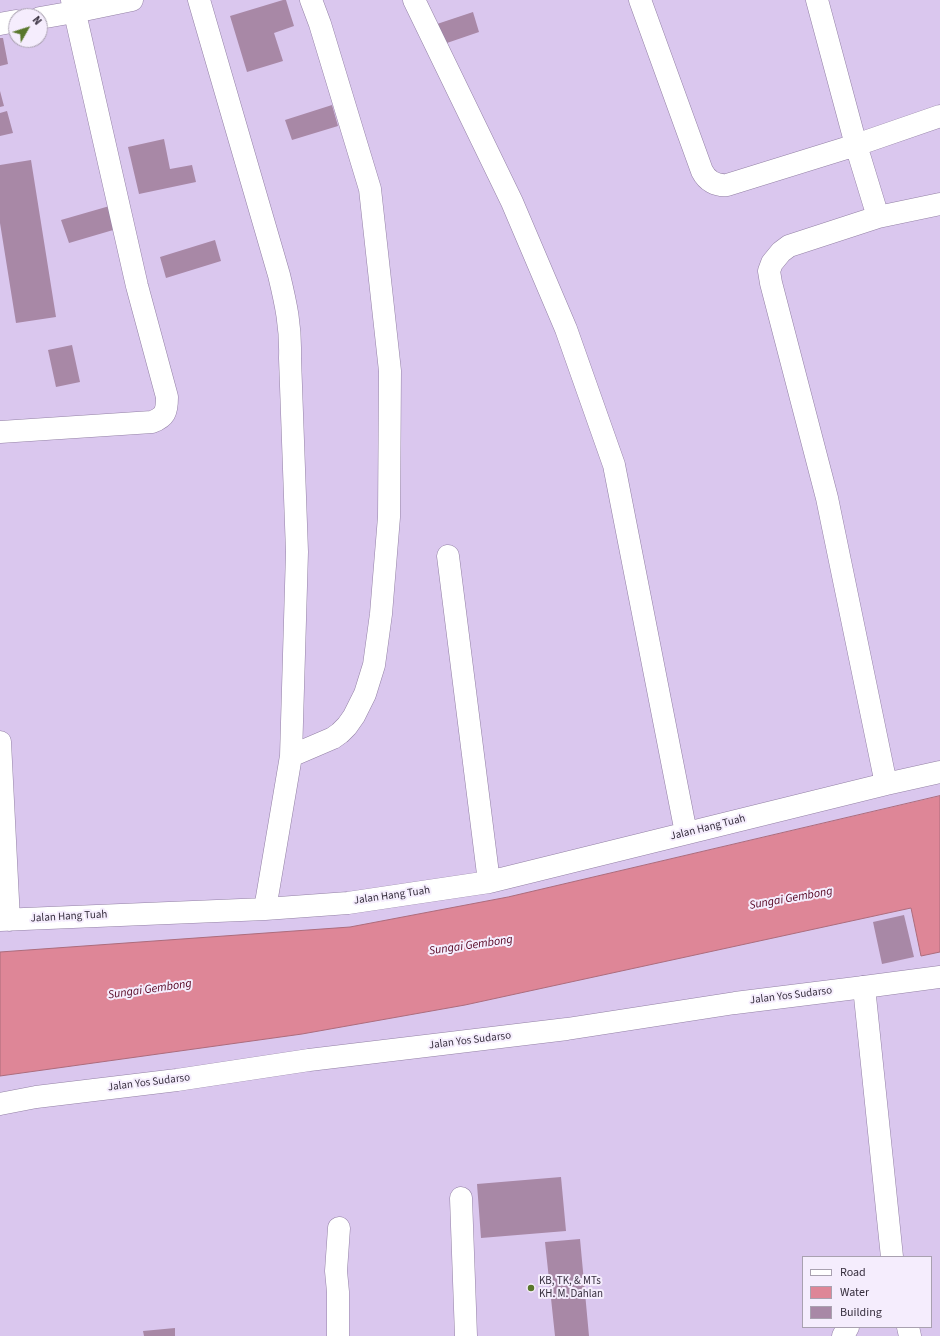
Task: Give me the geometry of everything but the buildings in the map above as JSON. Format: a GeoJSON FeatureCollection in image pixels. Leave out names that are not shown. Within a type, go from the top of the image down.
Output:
{"type":"FeatureCollection","features":[{"type":"Feature","properties":{"kind":"street"},"geometry":{"type":"LineString","coordinates":[[48,15],[73,6],[132,0]]}},
{"type":"Feature","properties":{"kind":"street"},"geometry":{"type":"LineString","coordinates":[[199,0],[279,275],[288,313],[291,337],[290,366],[297,552],[291,756],[265,909]]}},
{"type":"Feature","properties":{"kind":"street"},"geometry":{"type":"LineString","coordinates":[[291,756],[333,738],[340,733],[348,726],[365,694],[374,665],[381,614],[389,517],[390,371],[370,189],[320,24],[311,0]]}},
{"type":"Feature","properties":{"kind":"street"},"geometry":{"type":"LineString","coordinates":[[414,0],[512,202],[566,330],[614,465],[686,833]]}},
{"type":"Feature","properties":{"kind":"street"},"geometry":{"type":"LineString","coordinates":[[640,0],[702,171],[706,178],[721,185],[727,185],[856,145],[940,116]]}},
{"type":"Feature","properties":{"kind":"street"},"geometry":{"type":"LineString","coordinates":[[817,0],[856,145],[878,217]]}},
{"type":"Feature","properties":{"kind":"street"},"geometry":{"type":"LineString","coordinates":[[0,432],[152,422],[160,419],[164,415],[167,407],[167,398],[137,286],[73,6]]}},
{"type":"Feature","properties":{"kind":"street"},"geometry":{"type":"LineString","coordinates":[[886,784],[827,498],[771,284],[769,271],[775,258],[789,246],[878,217],[940,204]]}},
{"type":"Feature","properties":{"kind":"street"},"geometry":{"type":"LineString","coordinates":[[448,556],[489,882]]}},
{"type":"Feature","properties":{"kind":"street","name":"Jalan Hang Tuah"},"geometry":{"type":"LineString","coordinates":[[0,742],[4,920],[265,909],[348,903],[489,882],[940,772]]}},
{"type":"Feature","properties":{"kind":"street","name":"Jalan Yos Sudarso"},"geometry":{"type":"LineString","coordinates":[[0,1104],[36,1097],[178,1080],[309,1060],[567,1029],[735,1003],[940,977]]}},
{"type":"Feature","properties":{"kind":"street"},"geometry":{"type":"LineString","coordinates":[[864,987],[890,1255]]}},
{"type":"Feature","properties":{"kind":"street"},"geometry":{"type":"LineString","coordinates":[[461,1198],[466,1336]]}},
{"type":"Feature","properties":{"kind":"street"},"geometry":{"type":"LineString","coordinates":[[338,1228],[336,1271],[338,1292],[338,1336]]}},
{"type":"Feature","properties":{"kind":"water","name":"Sungai Gembong"},"geometry":{"type":"Polygon","coordinates":[[[940,796],[940,952],[921,956],[911,908],[465,1005],[302,1034],[0,1076],[0,952],[350,927],[508,897],[940,796]]]}},
{"type":"Feature","properties":{"kind":"place","name":"KB, TK, & MTs KH. M. Dahlan"},"geometry":{"type":"Point","coordinates":[531,1288]}}]}
